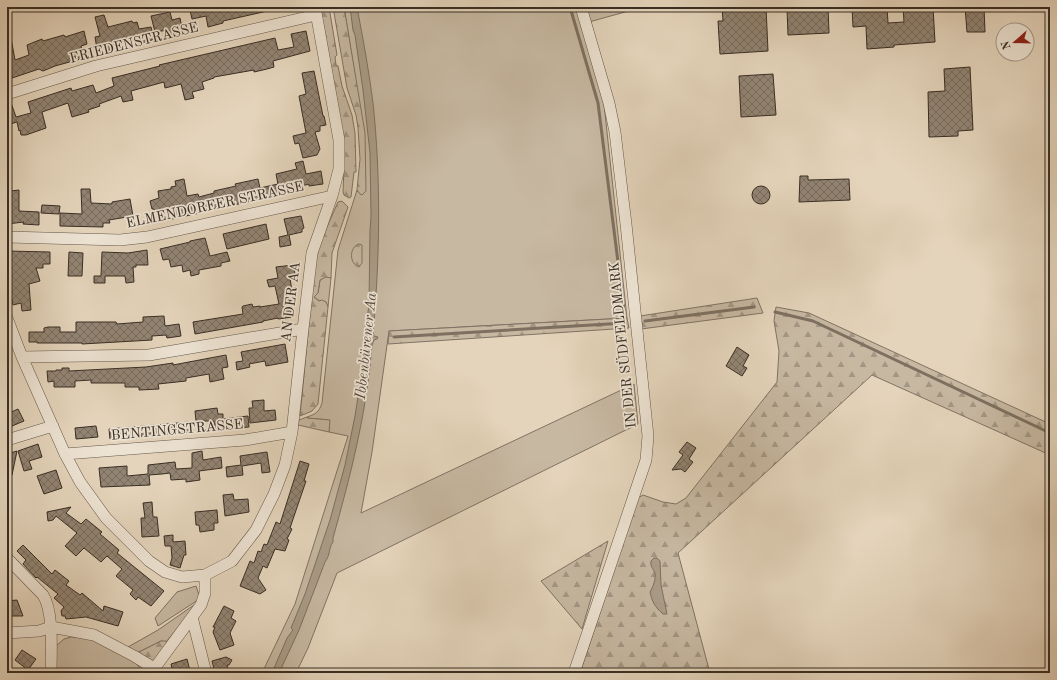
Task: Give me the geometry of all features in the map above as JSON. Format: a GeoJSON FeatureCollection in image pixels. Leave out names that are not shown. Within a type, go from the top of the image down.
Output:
{"type":"FeatureCollection","features":[{"type":"Feature","properties":{"kind":"street","name":"IN DER SÜDFELDMARK"},"geometry":{"type":"LineString","coordinates":[[574,673],[646,460],[648,436],[615,132],[609,103],[581,7]]}},
{"type":"Feature","properties":{"kind":"street","name":"FRIEDENSTRASSE"},"geometry":{"type":"LineString","coordinates":[[7,94],[96,66],[316,11]]}},
{"type":"Feature","properties":{"kind":"street","name":"AN DER AA"},"geometry":{"type":"LineString","coordinates":[[205,575],[232,561],[256,530],[274,494],[285,464],[292,432],[302,329],[312,252],[332,196],[339,169],[338,140],[316,11]]}},
{"type":"Feature","properties":{"kind":"street","name":"ELMENDORFER STRASSE"},"geometry":{"type":"LineString","coordinates":[[7,237],[120,240],[147,237],[332,196]]}},
{"type":"Feature","properties":{"kind":"street"},"geometry":{"type":"LineString","coordinates":[[7,318],[22,357],[65,454],[80,482],[106,518],[149,562],[165,572],[182,577],[205,575],[205,593],[201,605],[152,671],[134,656],[94,635],[51,627],[39,631],[7,632]]}},
{"type":"Feature","properties":{"kind":"street"},"geometry":{"type":"LineString","coordinates":[[22,357],[149,355],[302,329]]}},
{"type":"Feature","properties":{"kind":"street"},"geometry":{"type":"LineString","coordinates":[[7,440],[53,426]]}},
{"type":"Feature","properties":{"kind":"street","name":"BENTINGSTRASSE"},"geometry":{"type":"LineString","coordinates":[[65,454],[245,440],[292,432]]}},
{"type":"Feature","properties":{"kind":"street"},"geometry":{"type":"LineString","coordinates":[[7,558],[47,601],[51,627],[51,673]]}},
{"type":"Feature","properties":{"kind":"street"},"geometry":{"type":"LineString","coordinates":[[192,617],[206,673]]}},
{"type":"Feature","properties":{"kind":"green space"},"geometry":{"type":"Polygon","coordinates":[[[329,7],[337,55],[335,57],[336,65],[338,66],[342,86],[352,115],[355,133],[356,172],[354,172],[351,197],[349,198],[344,195],[343,192],[344,168],[320,13],[324,8],[329,7]]]}},
{"type":"Feature","properties":{"kind":"green space"},"geometry":{"type":"Polygon","coordinates":[[[333,7],[344,7],[365,133],[366,191],[362,195],[357,190],[360,159],[356,115],[347,88],[333,7]]]}},
{"type":"Feature","properties":{"kind":"green space"},"geometry":{"type":"Polygon","coordinates":[[[344,7],[576,7],[604,104],[627,318],[389,331],[372,452],[361,513],[634,384],[638,424],[337,573],[308,648],[296,673],[262,673],[295,604],[348,436],[329,432],[329,420],[307,418],[320,409],[322,403],[338,250],[357,190],[358,192],[364,132],[344,7]]]}},
{"type":"Feature","properties":{"kind":"green space"},"geometry":{"type":"Polygon","coordinates":[[[585,7],[643,7],[589,22],[585,7]]]}},
{"type":"Feature","properties":{"kind":"green space"},"geometry":{"type":"Polygon","coordinates":[[[342,201],[348,207],[332,253],[331,278],[326,277],[320,280],[318,293],[314,297],[319,301],[322,300],[326,302],[328,307],[318,404],[312,411],[300,416],[316,252],[338,202],[342,201]]]}},
{"type":"Feature","properties":{"kind":"green space"},"geometry":{"type":"Polygon","coordinates":[[[359,244],[362,245],[362,263],[359,267],[353,263],[352,252],[353,248],[359,244]]]}},
{"type":"Feature","properties":{"kind":"green space"},"geometry":{"type":"Polygon","coordinates":[[[326,276],[331,278],[328,307],[326,302],[320,301],[314,297],[318,293],[320,280],[326,276]]]}},
{"type":"Feature","properties":{"kind":"green space"},"geometry":{"type":"Polygon","coordinates":[[[757,298],[763,313],[641,329],[640,316],[757,298]]]}},
{"type":"Feature","properties":{"kind":"green space"},"geometry":{"type":"Polygon","coordinates":[[[776,307],[809,313],[1050,424],[1050,455],[872,375],[678,553],[710,673],[580,673],[638,498],[643,495],[663,502],[676,504],[686,498],[777,382],[779,351],[774,321],[776,307]]]}},
{"type":"Feature","properties":{"kind":"green space"},"geometry":{"type":"Polygon","coordinates":[[[627,318],[629,328],[388,344],[389,331],[627,318]]]}},
{"type":"Feature","properties":{"kind":"green space"},"geometry":{"type":"Polygon","coordinates":[[[307,417],[330,420],[329,432],[298,425],[299,420],[307,417]]]}},
{"type":"Feature","properties":{"kind":"green space"},"geometry":{"type":"Polygon","coordinates":[[[608,541],[582,629],[541,581],[608,541]]]}},
{"type":"Feature","properties":{"kind":"green space"},"geometry":{"type":"Polygon","coordinates":[[[196,586],[199,595],[198,600],[158,626],[155,618],[177,592],[196,586]]]}},
{"type":"Feature","properties":{"kind":"green space"},"geometry":{"type":"Polygon","coordinates":[[[194,605],[194,608],[166,642],[161,641],[137,653],[128,647],[158,630],[194,605]]]}},
{"type":"Feature","properties":{"kind":"green space"},"geometry":{"type":"Polygon","coordinates":[[[71,637],[95,640],[136,663],[142,671],[138,673],[55,673],[55,647],[64,639],[71,637]]]}},
{"type":"Feature","properties":{"kind":"green space"},"geometry":{"type":"Polygon","coordinates":[[[161,641],[166,641],[167,644],[152,663],[137,653],[161,641]]]}},
{"type":"Feature","properties":{"kind":"water","name":"Ibbenbürener Aa"},"geometry":{"type":"Polygon","coordinates":[[[350,7],[357,7],[370,79],[376,131],[379,218],[373,333],[374,336],[378,337],[374,340],[372,345],[370,370],[362,418],[333,542],[299,630],[279,673],[272,673],[287,638],[293,630],[291,628],[305,594],[330,520],[345,465],[361,377],[369,303],[371,216],[370,153],[363,90],[350,7]]]}},
{"type":"Feature","properties":{"kind":"water"},"geometry":{"type":"Polygon","coordinates":[[[654,558],[657,558],[660,561],[661,585],[667,614],[663,614],[654,604],[650,592],[654,583],[655,575],[651,566],[651,561],[654,558]]]}},
{"type":"Feature","properties":{"kind":"building"},"geometry":{"type":"Polygon","coordinates":[[[194,7],[272,7],[272,10],[223,21],[223,23],[208,27],[206,16],[192,19],[190,10],[194,9],[194,7]]]}},
{"type":"Feature","properties":{"kind":"building"},"geometry":{"type":"Polygon","coordinates":[[[722,7],[766,7],[768,51],[720,54],[718,21],[723,21],[722,7]]]}},
{"type":"Feature","properties":{"kind":"building"},"geometry":{"type":"Polygon","coordinates":[[[828,7],[829,33],[788,35],[787,9],[828,7]]]}},
{"type":"Feature","properties":{"kind":"building"},"geometry":{"type":"Polygon","coordinates":[[[852,7],[887,7],[888,23],[904,22],[903,7],[933,7],[935,42],[894,45],[894,47],[867,49],[866,26],[853,27],[852,7]]]}},
{"type":"Feature","properties":{"kind":"building"},"geometry":{"type":"Polygon","coordinates":[[[965,7],[984,7],[985,32],[967,32],[965,7]]]}},
{"type":"Feature","properties":{"kind":"building"},"geometry":{"type":"Polygon","coordinates":[[[170,12],[172,20],[180,18],[183,33],[169,36],[168,30],[155,32],[151,16],[170,12]]]}},
{"type":"Feature","properties":{"kind":"building"},"geometry":{"type":"Polygon","coordinates":[[[104,15],[108,27],[132,21],[133,23],[137,22],[139,29],[151,27],[154,39],[135,44],[134,40],[112,46],[113,49],[101,52],[99,48],[97,49],[95,37],[100,36],[95,17],[104,15]]]}},
{"type":"Feature","properties":{"kind":"building"},"geometry":{"type":"Polygon","coordinates":[[[84,31],[87,44],[81,46],[84,58],[43,71],[39,69],[12,78],[7,62],[7,39],[11,38],[15,60],[29,55],[27,45],[42,39],[43,41],[64,35],[65,37],[84,31]]]}},
{"type":"Feature","properties":{"kind":"building"},"geometry":{"type":"Polygon","coordinates":[[[306,31],[310,51],[273,61],[274,67],[267,69],[214,77],[202,82],[204,89],[192,92],[194,98],[185,100],[181,84],[165,88],[164,82],[131,91],[133,100],[123,102],[121,96],[99,104],[100,106],[88,110],[89,112],[72,117],[68,103],[42,112],[46,128],[26,135],[21,135],[17,122],[7,125],[7,101],[10,100],[16,117],[31,113],[28,102],[71,88],[72,91],[93,85],[96,93],[114,86],[112,78],[160,66],[159,65],[275,38],[278,50],[294,47],[291,34],[306,31]]]}},
{"type":"Feature","properties":{"kind":"building"},"geometry":{"type":"Polygon","coordinates":[[[970,67],[973,130],[958,131],[958,136],[929,137],[928,92],[945,91],[944,69],[970,67]]]}},
{"type":"Feature","properties":{"kind":"building"},"geometry":{"type":"Polygon","coordinates":[[[314,71],[326,125],[320,126],[320,131],[315,132],[320,149],[317,155],[303,158],[299,143],[295,144],[293,136],[306,133],[299,96],[306,94],[302,73],[314,71]]]}},
{"type":"Feature","properties":{"kind":"building"},"geometry":{"type":"Polygon","coordinates":[[[773,74],[776,115],[741,117],[739,76],[773,74]]]}},
{"type":"Feature","properties":{"kind":"building"},"geometry":{"type":"Polygon","coordinates":[[[303,161],[306,174],[321,171],[323,184],[309,186],[309,184],[294,188],[294,191],[234,205],[223,205],[204,212],[172,219],[170,209],[155,212],[154,209],[152,209],[150,201],[159,198],[158,191],[171,189],[171,187],[176,186],[175,181],[184,179],[187,196],[198,194],[199,197],[214,193],[214,191],[236,186],[235,184],[258,179],[260,188],[278,184],[276,174],[297,169],[295,163],[303,161]]]}},
{"type":"Feature","properties":{"kind":"building"},"geometry":{"type":"Polygon","coordinates":[[[800,176],[808,176],[808,180],[849,179],[850,200],[799,202],[800,176]]]}},
{"type":"Feature","properties":{"kind":"building"},"geometry":{"type":"Polygon","coordinates":[[[761,186],[767,189],[770,195],[767,201],[761,204],[755,201],[752,195],[755,189],[761,186]]]}},
{"type":"Feature","properties":{"kind":"building"},"geometry":{"type":"Polygon","coordinates":[[[81,189],[90,189],[91,203],[112,204],[112,202],[130,199],[133,216],[109,220],[110,223],[103,223],[103,227],[60,226],[60,213],[82,214],[81,189]]]}},
{"type":"Feature","properties":{"kind":"building"},"geometry":{"type":"Polygon","coordinates":[[[19,190],[19,211],[39,212],[39,225],[23,224],[24,222],[7,224],[7,206],[10,205],[10,191],[19,190]]]}},
{"type":"Feature","properties":{"kind":"building"},"geometry":{"type":"Polygon","coordinates":[[[42,205],[60,206],[59,214],[41,213],[42,205]]]}},
{"type":"Feature","properties":{"kind":"building"},"geometry":{"type":"Polygon","coordinates":[[[301,216],[304,228],[302,229],[302,232],[289,235],[291,245],[280,247],[279,237],[288,235],[284,219],[301,216]]]}},
{"type":"Feature","properties":{"kind":"building"},"geometry":{"type":"Polygon","coordinates":[[[266,224],[269,239],[227,249],[223,234],[266,224]]]}},
{"type":"Feature","properties":{"kind":"building"},"geometry":{"type":"Polygon","coordinates":[[[205,238],[210,256],[227,252],[230,261],[221,263],[221,266],[199,270],[199,274],[191,276],[190,270],[183,272],[182,265],[171,267],[169,259],[163,260],[160,249],[205,238]]]}},
{"type":"Feature","properties":{"kind":"building"},"geometry":{"type":"Polygon","coordinates":[[[147,250],[148,265],[136,265],[136,267],[133,267],[134,282],[126,283],[125,276],[105,276],[105,283],[94,283],[94,276],[101,276],[102,252],[128,253],[147,250]]]}},
{"type":"Feature","properties":{"kind":"building"},"geometry":{"type":"Polygon","coordinates":[[[7,251],[50,252],[50,264],[43,264],[43,268],[36,268],[40,281],[29,284],[31,310],[22,311],[21,303],[13,305],[7,281],[7,251]]]}},
{"type":"Feature","properties":{"kind":"building"},"geometry":{"type":"Polygon","coordinates":[[[69,252],[83,253],[82,276],[68,276],[69,252]]]}},
{"type":"Feature","properties":{"kind":"building"},"geometry":{"type":"Polygon","coordinates":[[[293,265],[295,274],[292,275],[293,278],[290,278],[294,305],[290,305],[292,317],[278,318],[195,334],[193,322],[243,314],[242,307],[252,304],[253,307],[260,307],[279,304],[275,286],[269,287],[267,280],[278,278],[276,267],[293,265]]]}},
{"type":"Feature","properties":{"kind":"building"},"geometry":{"type":"Polygon","coordinates":[[[164,316],[165,326],[179,324],[181,336],[167,338],[166,335],[152,336],[152,340],[82,344],[29,342],[29,332],[44,332],[44,328],[48,327],[60,327],[60,332],[76,332],[76,322],[116,322],[117,324],[143,322],[143,317],[164,316]]]}},
{"type":"Feature","properties":{"kind":"building"},"geometry":{"type":"Polygon","coordinates":[[[285,344],[288,362],[266,366],[265,361],[249,364],[250,367],[237,370],[236,362],[243,361],[241,352],[285,344]]]}},
{"type":"Feature","properties":{"kind":"building"},"geometry":{"type":"Polygon","coordinates":[[[737,347],[749,355],[743,366],[747,368],[742,376],[726,366],[737,347]]]}},
{"type":"Feature","properties":{"kind":"building"},"geometry":{"type":"Polygon","coordinates":[[[226,355],[228,367],[222,368],[224,379],[210,382],[209,374],[186,378],[186,381],[158,384],[159,389],[139,390],[139,387],[125,387],[125,383],[91,383],[91,380],[75,381],[75,387],[54,387],[54,381],[48,382],[47,371],[62,370],[62,368],[69,368],[69,371],[146,367],[173,363],[173,365],[226,355]]]}},
{"type":"Feature","properties":{"kind":"building"},"geometry":{"type":"Polygon","coordinates":[[[264,400],[264,411],[275,410],[276,420],[250,423],[249,408],[253,408],[252,401],[264,400]]]}},
{"type":"Feature","properties":{"kind":"building"},"geometry":{"type":"Polygon","coordinates":[[[217,408],[218,414],[223,414],[223,419],[248,416],[249,427],[215,430],[214,421],[196,421],[195,411],[217,408]]]}},
{"type":"Feature","properties":{"kind":"building"},"geometry":{"type":"Polygon","coordinates":[[[18,409],[24,421],[12,426],[7,414],[18,409]]]}},
{"type":"Feature","properties":{"kind":"building"},"geometry":{"type":"Polygon","coordinates":[[[189,422],[190,432],[110,439],[109,429],[189,422]]]}},
{"type":"Feature","properties":{"kind":"building"},"geometry":{"type":"Polygon","coordinates":[[[96,426],[98,437],[76,439],[75,428],[96,426]]]}},
{"type":"Feature","properties":{"kind":"building"},"geometry":{"type":"Polygon","coordinates":[[[687,442],[696,448],[689,459],[693,462],[685,472],[681,469],[672,470],[683,455],[679,452],[687,442]]]}},
{"type":"Feature","properties":{"kind":"building"},"geometry":{"type":"Polygon","coordinates":[[[38,444],[42,457],[29,461],[32,469],[24,471],[18,451],[38,444]]]}},
{"type":"Feature","properties":{"kind":"building"},"geometry":{"type":"Polygon","coordinates":[[[17,451],[12,475],[7,454],[17,451]]]}},
{"type":"Feature","properties":{"kind":"building"},"geometry":{"type":"Polygon","coordinates":[[[202,451],[203,460],[221,457],[222,468],[199,471],[200,480],[186,482],[186,479],[171,480],[170,473],[149,475],[150,485],[101,487],[99,468],[127,466],[127,476],[148,474],[148,465],[175,462],[176,469],[192,468],[192,453],[202,451]]]}},
{"type":"Feature","properties":{"kind":"building"},"geometry":{"type":"Polygon","coordinates":[[[267,452],[270,472],[262,473],[261,463],[242,466],[243,475],[227,477],[226,467],[241,465],[240,456],[267,452]]]}},
{"type":"Feature","properties":{"kind":"building"},"geometry":{"type":"Polygon","coordinates":[[[300,461],[309,464],[304,481],[306,481],[290,528],[292,529],[287,539],[289,540],[285,551],[275,549],[267,568],[263,566],[258,578],[266,590],[260,594],[240,586],[250,561],[254,563],[258,551],[261,552],[264,544],[267,545],[276,522],[280,524],[300,461]]]}},
{"type":"Feature","properties":{"kind":"building"},"geometry":{"type":"Polygon","coordinates":[[[56,470],[62,488],[44,494],[37,476],[56,470]]]}},
{"type":"Feature","properties":{"kind":"building"},"geometry":{"type":"Polygon","coordinates":[[[233,494],[234,500],[248,499],[249,512],[225,516],[223,495],[233,494]]]}},
{"type":"Feature","properties":{"kind":"building"},"geometry":{"type":"Polygon","coordinates":[[[152,502],[153,517],[157,517],[159,536],[142,537],[141,518],[145,518],[143,503],[152,502]]]}},
{"type":"Feature","properties":{"kind":"building"},"geometry":{"type":"Polygon","coordinates":[[[71,507],[66,513],[81,524],[86,519],[102,532],[100,534],[119,550],[117,553],[164,591],[151,606],[138,597],[136,600],[130,594],[133,590],[116,576],[122,569],[107,556],[101,562],[84,548],[76,556],[65,546],[77,533],[56,516],[53,520],[48,521],[47,512],[71,507]]]}},
{"type":"Feature","properties":{"kind":"building"},"geometry":{"type":"Polygon","coordinates":[[[217,510],[218,523],[214,523],[214,530],[200,532],[199,525],[196,525],[195,512],[217,510]]]}},
{"type":"Feature","properties":{"kind":"building"},"geometry":{"type":"Polygon","coordinates":[[[173,535],[173,542],[185,541],[186,555],[184,555],[180,568],[170,565],[172,558],[171,546],[165,546],[164,536],[173,535]]]}},
{"type":"Feature","properties":{"kind":"building"},"geometry":{"type":"Polygon","coordinates":[[[23,545],[52,574],[55,570],[69,581],[66,585],[80,595],[82,593],[103,611],[104,606],[123,612],[118,626],[86,617],[66,619],[65,616],[62,616],[61,611],[64,607],[54,598],[58,594],[37,577],[36,578],[23,564],[26,560],[17,551],[23,545]]]}},
{"type":"Feature","properties":{"kind":"building"},"geometry":{"type":"Polygon","coordinates":[[[17,600],[23,616],[7,616],[7,601],[17,600]]]}},
{"type":"Feature","properties":{"kind":"building"},"geometry":{"type":"Polygon","coordinates":[[[224,606],[234,611],[231,618],[236,621],[230,633],[234,645],[220,650],[213,632],[215,627],[213,627],[224,606]]]}},
{"type":"Feature","properties":{"kind":"building"},"geometry":{"type":"Polygon","coordinates":[[[22,650],[36,659],[28,670],[15,660],[22,650]]]}},
{"type":"Feature","properties":{"kind":"building"},"geometry":{"type":"Polygon","coordinates":[[[226,657],[232,660],[229,665],[227,665],[229,673],[215,673],[212,661],[226,657]]]}},
{"type":"Feature","properties":{"kind":"building"},"geometry":{"type":"Polygon","coordinates":[[[187,659],[190,671],[188,671],[189,673],[173,673],[171,664],[187,659]]]}},
{"type":"Feature","properties":{"kind":"waterway"},"geometry":{"type":"LineString","coordinates":[[570,7],[598,103],[624,310]]}},
{"type":"Feature","properties":{"kind":"waterway"},"geometry":{"type":"LineString","coordinates":[[645,321],[754,307]]}},
{"type":"Feature","properties":{"kind":"waterway"},"geometry":{"type":"LineString","coordinates":[[775,312],[813,321],[1050,433]]}},
{"type":"Feature","properties":{"kind":"waterway"},"geometry":{"type":"LineString","coordinates":[[394,337],[625,323]]}}]}
